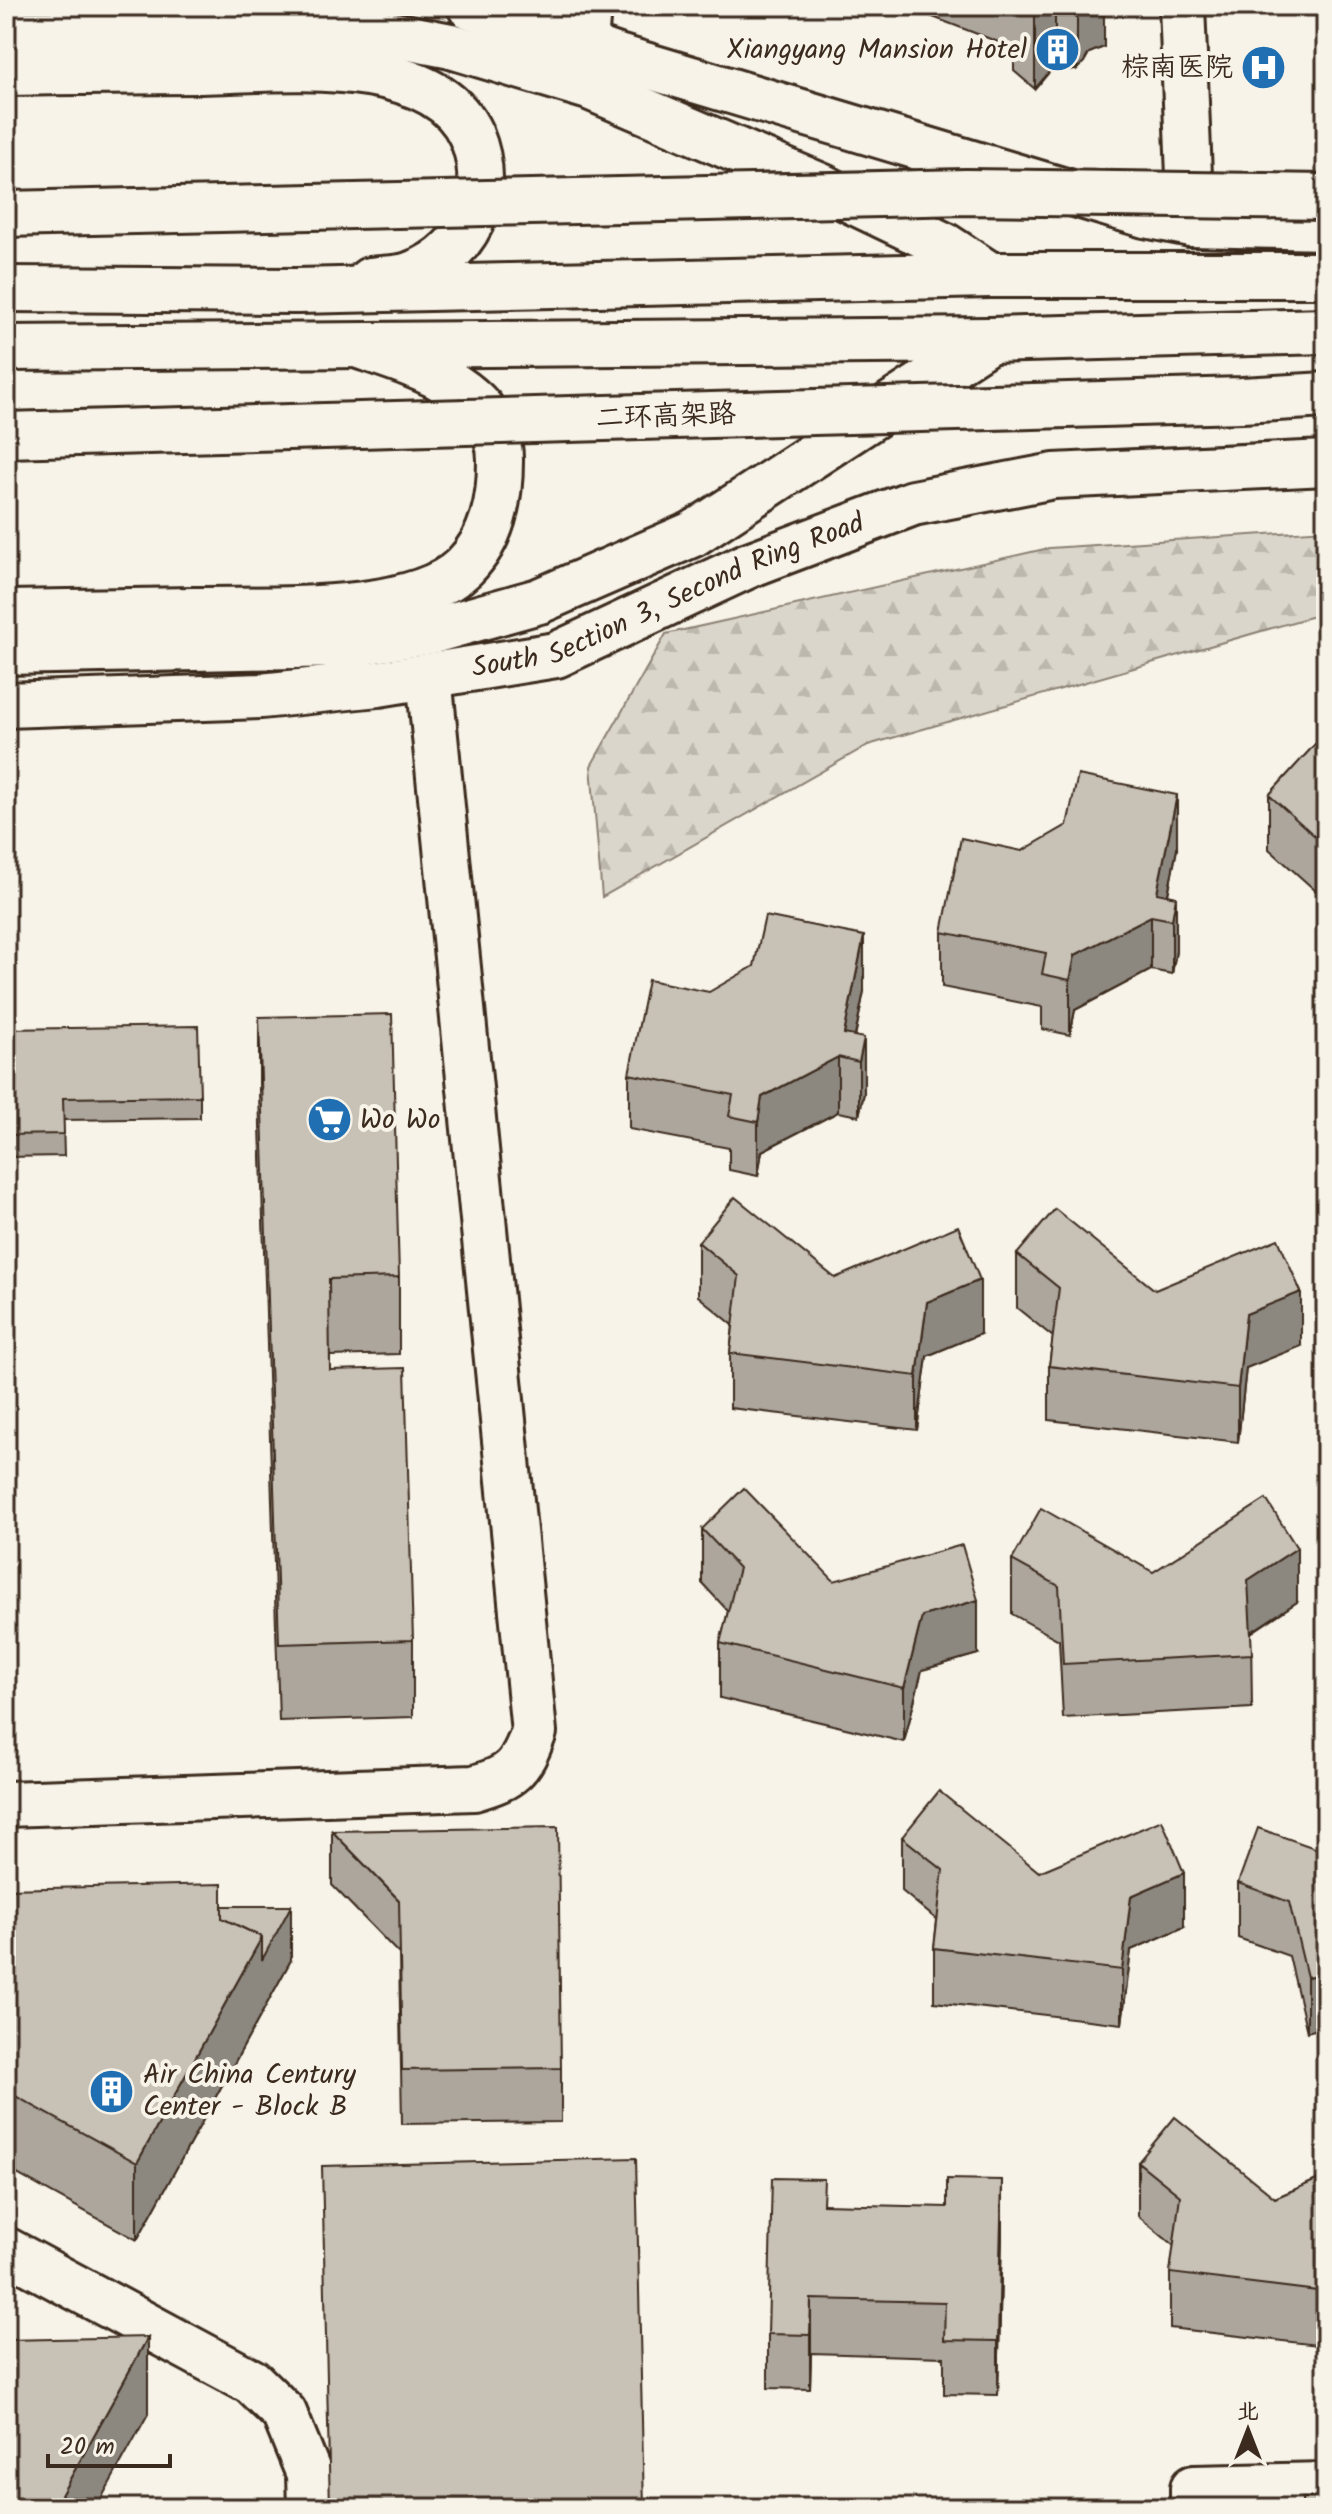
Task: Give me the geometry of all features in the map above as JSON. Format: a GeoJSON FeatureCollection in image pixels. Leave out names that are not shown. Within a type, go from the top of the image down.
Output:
{"type":"FeatureCollection","features":[{"type":"Feature","properties":{"kind":"main road"},"geometry":{"type":"LineString","coordinates":[[470,6],[586,25],[1130,211],[1191,224],[1326,267]]}},
{"type":"Feature","properties":{"kind":"main road"},"geometry":{"type":"LineString","coordinates":[[1182,6],[1191,224]]}},
{"type":"Feature","properties":{"kind":"main road"},"geometry":{"type":"LineString","coordinates":[[6,34],[379,32],[451,46],[589,87],[823,187],[944,245],[990,275]]}},
{"type":"Feature","properties":{"kind":"main road"},"geometry":{"type":"LineString","coordinates":[[6,73],[350,69],[416,86],[445,102],[465,124],[478,151],[481,174],[479,198],[470,226],[454,249],[412,274],[297,291]]}},
{"type":"Feature","properties":{"kind":"main road"},"geometry":{"type":"LineString","coordinates":[[6,214],[966,192],[1326,197]]}},
{"type":"Feature","properties":{"kind":"main road"},"geometry":{"type":"LineString","coordinates":[[1191,224],[1326,227]]}},
{"type":"Feature","properties":{"kind":"main road"},"geometry":{"type":"LineString","coordinates":[[6,289],[297,291],[990,275],[1326,275]]}},
{"type":"Feature","properties":{"kind":"main road"},"geometry":{"type":"LineString","coordinates":[[6,348],[990,340],[1326,331]]}},
{"type":"Feature","properties":{"kind":"main road"},"geometry":{"type":"LineString","coordinates":[[6,652],[343,645],[432,631],[539,601],[693,534],[990,340]]}},
{"type":"Feature","properties":{"kind":"main road"},"geometry":{"type":"LineString","coordinates":[[6,613],[335,607],[364,604],[437,585],[463,568],[491,527],[498,500],[501,458],[498,434],[471,399],[429,370],[360,346]]}},
{"type":"Feature","properties":{"kind":"main road","name":"二环高架路"},"geometry":{"type":"LineString","coordinates":[[6,435],[1054,406],[1326,395]]}},
{"type":"Feature","properties":{"kind":"main road","name":"South Section 3, Second Ring Road"},"geometry":{"type":"LineString","coordinates":[[6,705],[261,696],[429,676],[556,655],[749,565],[913,503],[1054,476],[1326,463]]}},
{"type":"Feature","properties":{"kind":"main road"},"geometry":{"type":"LineString","coordinates":[[6,1804],[474,1788],[499,1781],[523,1762],[534,1732],[429,676]]}},
{"type":"Feature","properties":{"kind":"main road"},"geometry":{"type":"LineString","coordinates":[[6,2250],[252,2382],[284,2413],[309,2474],[310,2508]]}},
{"type":"Feature","properties":{"kind":"main road"},"geometry":{"type":"LineString","coordinates":[[1193,2508],[1193,2488],[1326,2485]]}},
{"type":"Feature","properties":{"kind":"green space"},"geometry":{"type":"Polygon","coordinates":[[[1326,530],[1326,616],[1310,617],[868,745],[602,897],[591,766],[666,634],[1049,548],[1326,530]]]}},
{"type":"Feature","properties":{"kind":"building"},"geometry":{"type":"Polygon","coordinates":[[[1027,6],[1040,6],[1035,13],[1027,6]]]}},
{"type":"Feature","properties":{"kind":"building"},"geometry":{"type":"Polygon","coordinates":[[[1326,732],[1326,846],[1269,795],[1326,732]]]}},
{"type":"Feature","properties":{"kind":"building"},"geometry":{"type":"Polygon","coordinates":[[[1078,775],[1177,795],[1157,893],[1176,897],[1172,920],[1151,916],[1075,955],[1070,980],[1042,974],[1046,953],[942,932],[961,838],[1022,851],[1067,825],[1078,775]]]}},
{"type":"Feature","properties":{"kind":"building"},"geometry":{"type":"Polygon","coordinates":[[[765,916],[864,936],[844,1034],[864,1038],[859,1062],[838,1057],[762,1097],[758,1122],[729,1116],[733,1095],[629,1074],[648,980],[709,992],[754,966],[765,916]]]}},
{"type":"Feature","properties":{"kind":"building"},"geometry":{"type":"Polygon","coordinates":[[[392,1014],[399,1277],[329,1279],[330,1370],[405,1368],[413,1640],[279,1644],[259,1017],[392,1014]]]}},
{"type":"Feature","properties":{"kind":"building"},"geometry":{"type":"Polygon","coordinates":[[[198,1026],[200,1096],[63,1098],[64,1134],[6,1135],[6,1029],[198,1026]]]}},
{"type":"Feature","properties":{"kind":"building"},"geometry":{"type":"Polygon","coordinates":[[[735,1197],[835,1278],[958,1226],[980,1280],[927,1302],[917,1376],[730,1353],[739,1276],[698,1242],[735,1197]]]}},
{"type":"Feature","properties":{"kind":"building"},"geometry":{"type":"Polygon","coordinates":[[[1055,1209],[1155,1290],[1278,1239],[1301,1292],[1246,1314],[1238,1388],[1049,1366],[1059,1288],[1017,1254],[1055,1209]]]}},
{"type":"Feature","properties":{"kind":"building"},"geometry":{"type":"Polygon","coordinates":[[[744,1488],[834,1581],[962,1545],[978,1600],[922,1616],[904,1688],[720,1643],[739,1568],[702,1529],[744,1488]]]}},
{"type":"Feature","properties":{"kind":"building"},"geometry":{"type":"Polygon","coordinates":[[[1266,1499],[1297,1548],[1248,1580],[1252,1654],[1063,1664],[1059,1586],[1012,1560],[1041,1508],[1153,1572],[1266,1499]]]}},
{"type":"Feature","properties":{"kind":"building"},"geometry":{"type":"Polygon","coordinates":[[[939,1791],[1039,1872],[1162,1820],[1184,1873],[1131,1896],[1122,1970],[934,1948],[943,1870],[902,1837],[939,1791]]]}},
{"type":"Feature","properties":{"kind":"building"},"geometry":{"type":"Polygon","coordinates":[[[558,1827],[561,2068],[402,2070],[399,1900],[332,1831],[558,1827]]]}},
{"type":"Feature","properties":{"kind":"building"},"geometry":{"type":"Polygon","coordinates":[[[1258,1828],[1326,1852],[1326,1973],[1307,1977],[1289,1902],[1238,1883],[1258,1828]]]}},
{"type":"Feature","properties":{"kind":"building","name":"Air China Century Center - Block B"},"geometry":{"type":"Polygon","coordinates":[[[222,1884],[222,1918],[262,1937],[137,2163],[6,2091],[6,1889],[222,1884]]]}},
{"type":"Feature","properties":{"kind":"building"},"geometry":{"type":"Polygon","coordinates":[[[222,1906],[291,1906],[262,1960],[262,1937],[222,1918],[222,1906]]]}},
{"type":"Feature","properties":{"kind":"building"},"geometry":{"type":"Polygon","coordinates":[[[1175,2117],[1275,2198],[1326,2176],[1326,2292],[1170,2273],[1180,2196],[1138,2162],[1175,2117]]]}},
{"type":"Feature","properties":{"kind":"building"},"geometry":{"type":"Polygon","coordinates":[[[636,2158],[644,2508],[330,2508],[322,2166],[636,2158]]]}},
{"type":"Feature","properties":{"kind":"building"},"geometry":{"type":"Polygon","coordinates":[[[772,2178],[824,2179],[823,2204],[947,2207],[947,2179],[1002,2180],[998,2341],[944,2340],[945,2302],[811,2299],[810,2335],[768,2334],[772,2178]]]}},
{"type":"Feature","properties":{"kind":"building"},"geometry":{"type":"Polygon","coordinates":[[[148,2337],[54,2508],[6,2508],[6,2340],[148,2337]]]}},
{"type":"Feature","properties":{"kind":"building"},"geometry":{"type":"Polygon","coordinates":[[[1302,2498],[1326,2498],[1326,2508],[1302,2508],[1302,2498]]]}},
{"type":"Feature","properties":{"kind":"place","name":"Xiangyang Mansion Hotel"},"geometry":{"type":"Point","coordinates":[1058,50]}},
{"type":"Feature","properties":{"kind":"place","name":"棕南医院"},"geometry":{"type":"Point","coordinates":[1264,68]}},
{"type":"Feature","properties":{"kind":"place","name":"Wo Wo"},"geometry":{"type":"Point","coordinates":[329,1120]}},
{"type":"Feature","properties":{"kind":"place","name":"Air China Century Center - Block B"},"geometry":{"type":"Point","coordinates":[112,2091]}}]}
